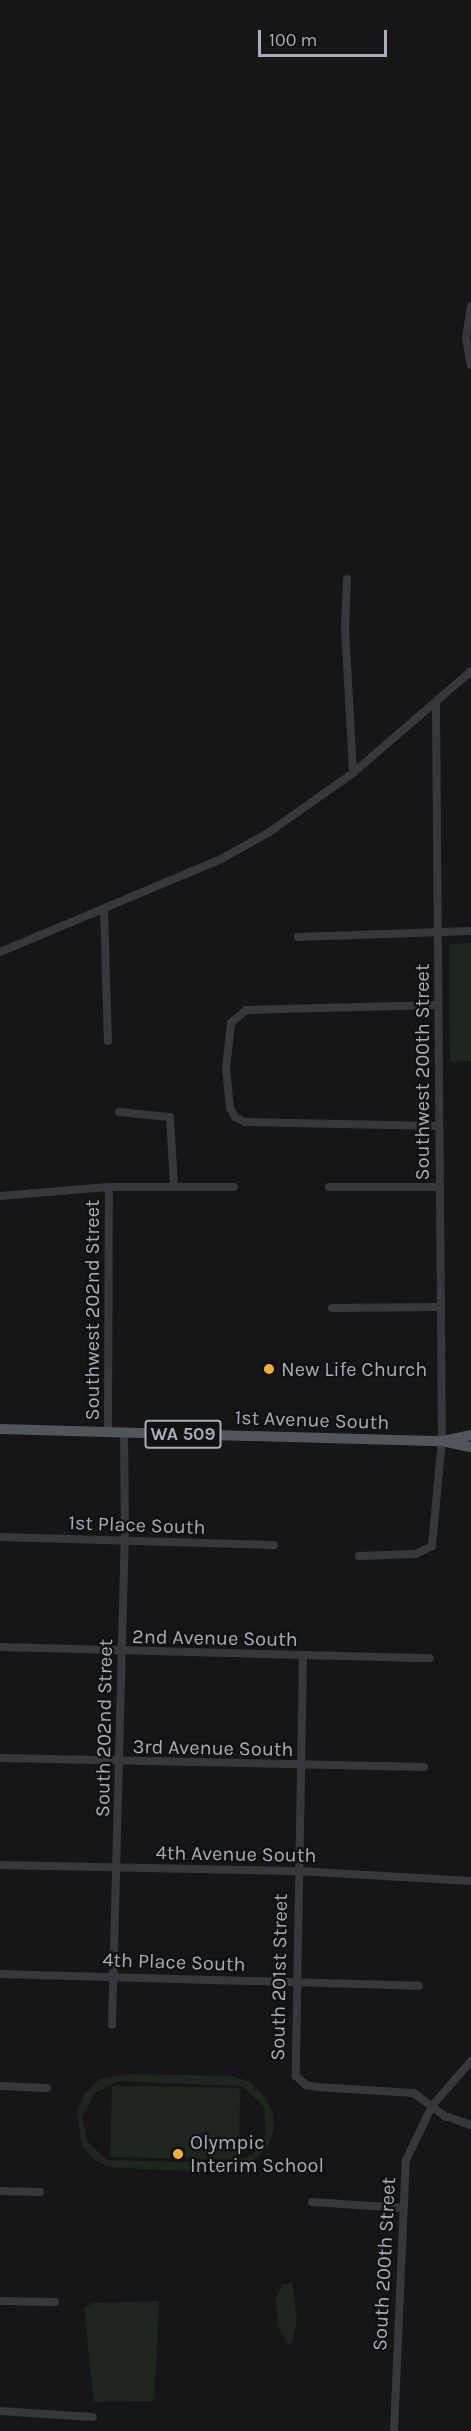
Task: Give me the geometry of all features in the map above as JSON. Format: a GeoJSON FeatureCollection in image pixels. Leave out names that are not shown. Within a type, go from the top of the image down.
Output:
{"type":"FeatureCollection","features":[{"type":"Feature","properties":{"kind":"main road","name":"1st Avenue South"},"geometry":{"type":"LineString","coordinates":[[0,1429],[442,1441],[471,1447]]}},
{"type":"Feature","properties":{"kind":"main road","name":"1st Avenue South"},"geometry":{"type":"LineString","coordinates":[[442,1441],[471,1435]]}},
{"type":"Feature","properties":{"kind":"street"},"geometry":{"type":"LineString","coordinates":[[471,306],[466,338],[471,365]]}},
{"type":"Feature","properties":{"kind":"street"},"geometry":{"type":"LineString","coordinates":[[347,579],[345,628],[353,773]]}},
{"type":"Feature","properties":{"kind":"street"},"geometry":{"type":"LineString","coordinates":[[0,952],[104,909],[259,838],[312,806],[471,671]]}},
{"type":"Feature","properties":{"kind":"street","name":"Southwest 200th Street"},"geometry":{"type":"LineString","coordinates":[[436,703],[442,1441]]}},
{"type":"Feature","properties":{"kind":"street"},"geometry":{"type":"LineString","coordinates":[[104,909],[108,1041]]}},
{"type":"Feature","properties":{"kind":"street"},"geometry":{"type":"LineString","coordinates":[[298,937],[471,931]]}},
{"type":"Feature","properties":{"kind":"street"},"geometry":{"type":"LineString","coordinates":[[437,1005],[246,1010],[237,1016],[228,1034],[227,1094],[235,1117],[259,1125],[439,1126]]}},
{"type":"Feature","properties":{"kind":"street"},"geometry":{"type":"LineString","coordinates":[[119,1112],[170,1117],[174,1187]]}},
{"type":"Feature","properties":{"kind":"street"},"geometry":{"type":"LineString","coordinates":[[329,1187],[440,1186]]}},
{"type":"Feature","properties":{"kind":"street"},"geometry":{"type":"LineString","coordinates":[[0,1196],[109,1188],[234,1187]]}},
{"type":"Feature","properties":{"kind":"street","name":"Southwest 202nd Street"},"geometry":{"type":"LineString","coordinates":[[108,1432],[109,1188]]}},
{"type":"Feature","properties":{"kind":"street"},"geometry":{"type":"LineString","coordinates":[[332,1308],[441,1307]]}},
{"type":"Feature","properties":{"kind":"street","name":"South 202nd Street"},"geometry":{"type":"LineString","coordinates":[[112,2025],[125,1542],[124,1432]]}},
{"type":"Feature","properties":{"kind":"street"},"geometry":{"type":"LineString","coordinates":[[359,1556],[416,1554],[432,1546],[442,1441]]}},
{"type":"Feature","properties":{"kind":"street","name":"1st Place South"},"geometry":{"type":"LineString","coordinates":[[0,1537],[274,1545]]}},
{"type":"Feature","properties":{"kind":"street","name":"2nd Avenue South"},"geometry":{"type":"LineString","coordinates":[[0,1647],[122,1652],[430,1658]]}},
{"type":"Feature","properties":{"kind":"street","name":"South 201st Street"},"geometry":{"type":"LineString","coordinates":[[303,1656],[294,2069],[299,2081],[316,2087],[398,2089],[414,2093],[432,2106]]}},
{"type":"Feature","properties":{"kind":"street","name":"3rd Avenue South"},"geometry":{"type":"LineString","coordinates":[[0,1758],[424,1767]]}},
{"type":"Feature","properties":{"kind":"street","name":"4th Avenue South"},"geometry":{"type":"LineString","coordinates":[[0,1865],[298,1871],[471,1881]]}},
{"type":"Feature","properties":{"kind":"street","name":"4th Place South"},"geometry":{"type":"LineString","coordinates":[[0,1974],[419,1986]]}},
{"type":"Feature","properties":{"kind":"street","name":"South 200th Street"},"geometry":{"type":"LineString","coordinates":[[394,2431],[406,2160],[432,2106],[471,2061]]}},
{"type":"Feature","properties":{"kind":"street"},"geometry":{"type":"LineString","coordinates":[[0,2086],[47,2088]]}},
{"type":"Feature","properties":{"kind":"street"},"geometry":{"type":"LineString","coordinates":[[432,2106],[445,2116],[471,2125]]}},
{"type":"Feature","properties":{"kind":"street"},"geometry":{"type":"LineString","coordinates":[[0,2191],[40,2192]]}},
{"type":"Feature","properties":{"kind":"street"},"geometry":{"type":"LineString","coordinates":[[312,2202],[403,2208]]}},
{"type":"Feature","properties":{"kind":"street"},"geometry":{"type":"LineString","coordinates":[[0,2301],[55,2302]]}},
{"type":"Feature","properties":{"kind":"street"},"geometry":{"type":"LineString","coordinates":[[0,2411],[93,2417]]}},
{"type":"Feature","properties":{"kind":"shaded area"},"geometry":{"type":"Polygon","coordinates":[[[471,943],[471,1061],[450,1062],[449,944],[471,943]]]}},
{"type":"Feature","properties":{"kind":"shaded area"},"geometry":{"type":"Polygon","coordinates":[[[128,2074],[231,2076],[248,2081],[266,2098],[273,2114],[274,2130],[267,2147],[250,2165],[226,2173],[107,2167],[91,2157],[81,2143],[77,2111],[85,2093],[100,2079],[128,2074]],[[118,2081],[95,2093],[82,2117],[87,2141],[107,2160],[235,2163],[253,2154],[266,2135],[264,2107],[242,2086],[118,2081]]]}},
{"type":"Feature","properties":{"kind":"shaded area"},"geometry":{"type":"Polygon","coordinates":[[[112,2086],[240,2088],[239,2160],[110,2157],[112,2086]]]}},
{"type":"Feature","properties":{"kind":"shaded area"},"geometry":{"type":"Polygon","coordinates":[[[292,2282],[297,2320],[292,2343],[288,2344],[278,2327],[276,2298],[282,2285],[292,2282]]]}},
{"type":"Feature","properties":{"kind":"shaded area"},"geometry":{"type":"Polygon","coordinates":[[[159,2301],[154,2401],[94,2402],[84,2308],[93,2303],[159,2301]]]}},
{"type":"Feature","properties":{"kind":"place","name":"New Life Church"},"geometry":{"type":"Point","coordinates":[269,1369]}},
{"type":"Feature","properties":{"kind":"place","name":"Olympic Interim School"},"geometry":{"type":"Point","coordinates":[178,2154]}}]}
